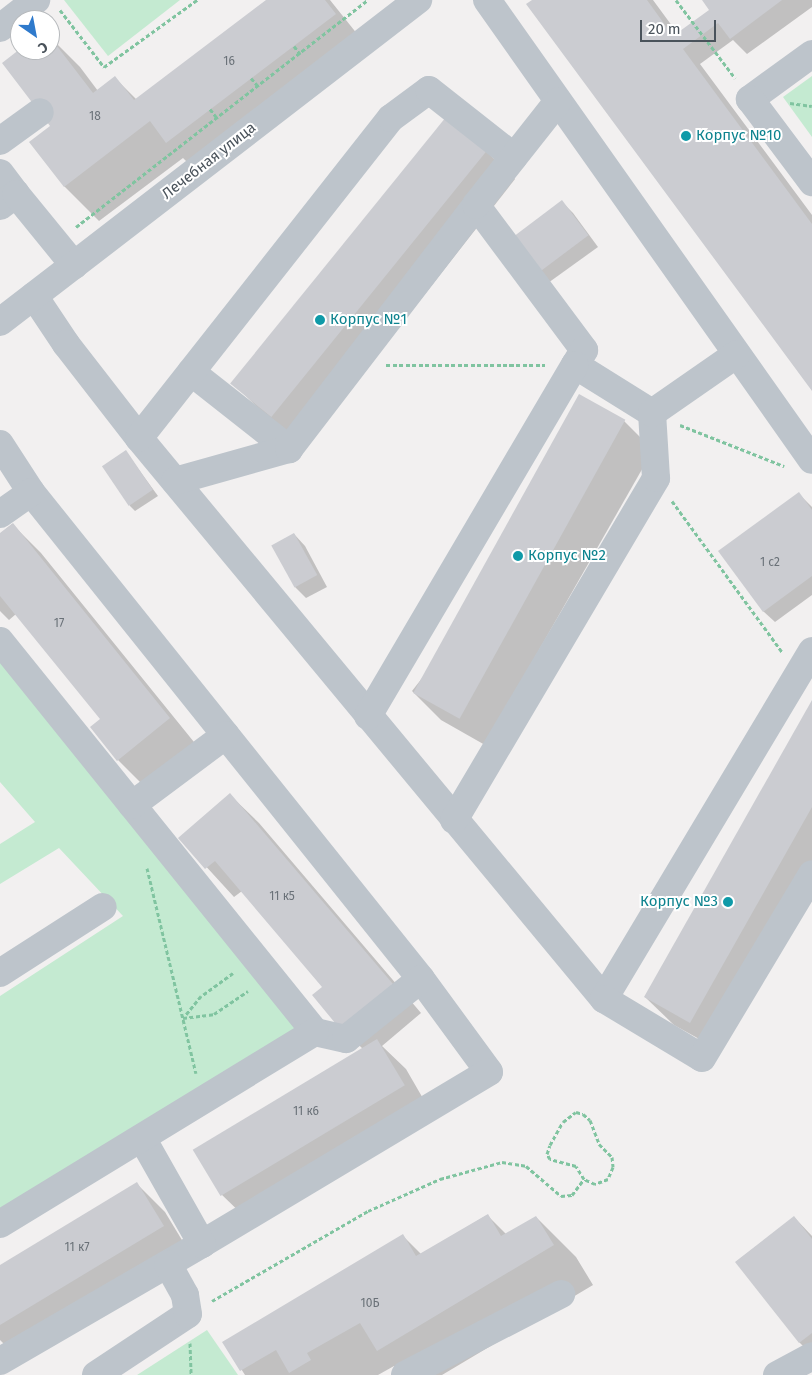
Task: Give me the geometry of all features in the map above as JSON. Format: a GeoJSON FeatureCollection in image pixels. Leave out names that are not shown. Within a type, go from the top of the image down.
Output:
{"type":"FeatureCollection","features":[{"type":"Feature","properties":{"kind":"street","name":"Лечебная улица"},"geometry":{"type":"LineString","coordinates":[[0,322],[418,0]]}},
{"type":"Feature","properties":{"kind":"street"},"geometry":{"type":"LineString","coordinates":[[487,0],[812,460]]}},
{"type":"Feature","properties":{"kind":"street"},"geometry":{"type":"LineString","coordinates":[[0,28],[47,4]]}},
{"type":"Feature","properties":{"kind":"street"},"geometry":{"type":"LineString","coordinates":[[812,54],[750,99],[812,182]]}},
{"type":"Feature","properties":{"kind":"street"},"geometry":{"type":"LineString","coordinates":[[139,438],[391,118],[429,90],[514,157]]}},
{"type":"Feature","properties":{"kind":"street"},"geometry":{"type":"LineString","coordinates":[[175,481],[289,449],[558,101]]}},
{"type":"Feature","properties":{"kind":"street"},"geometry":{"type":"LineString","coordinates":[[0,141],[40,112]]}},
{"type":"Feature","properties":{"kind":"street"},"geometry":{"type":"LineString","coordinates":[[5,191],[74,265]]}},
{"type":"Feature","properties":{"kind":"street"},"geometry":{"type":"LineString","coordinates":[[368,716],[584,350],[476,205]]}},
{"type":"Feature","properties":{"kind":"street"},"geometry":{"type":"LineString","coordinates":[[34,296],[66,344],[139,438],[604,999],[702,1058],[812,874]]}},
{"type":"Feature","properties":{"kind":"street"},"geometry":{"type":"LineString","coordinates":[[652,413],[737,354]]}},
{"type":"Feature","properties":{"kind":"street"},"geometry":{"type":"LineString","coordinates":[[575,365],[652,413]]}},
{"type":"Feature","properties":{"kind":"street"},"geometry":{"type":"LineString","coordinates":[[190,372],[289,449]]}},
{"type":"Feature","properties":{"kind":"street"},"geometry":{"type":"LineString","coordinates":[[454,820],[656,478],[652,413]]}},
{"type":"Feature","properties":{"kind":"street"},"geometry":{"type":"LineString","coordinates":[[0,444],[31,492],[421,979],[489,1072],[202,1244],[0,1361]]}},
{"type":"Feature","properties":{"kind":"street"},"geometry":{"type":"LineString","coordinates":[[0,514],[31,492]]}},
{"type":"Feature","properties":{"kind":"street"},"geometry":{"type":"LineString","coordinates":[[0,641],[315,1032],[346,1039],[421,979]]}},
{"type":"Feature","properties":{"kind":"street"},"geometry":{"type":"LineString","coordinates":[[604,999],[805,679],[812,651]]}},
{"type":"Feature","properties":{"kind":"street"},"geometry":{"type":"LineString","coordinates":[[132,805],[226,735]]}},
{"type":"Feature","properties":{"kind":"street"},"geometry":{"type":"LineString","coordinates":[[0,973],[103,907]]}},
{"type":"Feature","properties":{"kind":"street"},"geometry":{"type":"LineString","coordinates":[[0,1224],[315,1032]]}},
{"type":"Feature","properties":{"kind":"street"},"geometry":{"type":"LineString","coordinates":[[142,1138],[202,1244]]}},
{"type":"Feature","properties":{"kind":"street"},"geometry":{"type":"LineString","coordinates":[[96,1375],[188,1314],[185,1295],[168,1264]]}},
{"type":"Feature","properties":{"kind":"street"},"geometry":{"type":"LineString","coordinates":[[405,1375],[561,1294]]}},
{"type":"Feature","properties":{"kind":"street"},"geometry":{"type":"LineString","coordinates":[[777,1375],[812,1356]]}},
{"type":"Feature","properties":{"kind":"path"},"geometry":{"type":"LineString","coordinates":[[47,4],[104,67],[198,0]]}},
{"type":"Feature","properties":{"kind":"path"},"geometry":{"type":"LineString","coordinates":[[55,243],[368,0]]}},
{"type":"Feature","properties":{"kind":"path"},"geometry":{"type":"LineString","coordinates":[[676,0],[750,99]]}},
{"type":"Feature","properties":{"kind":"path"},"geometry":{"type":"LineString","coordinates":[[294,46],[300,54]]}},
{"type":"Feature","properties":{"kind":"path"},"geometry":{"type":"LineString","coordinates":[[252,78],[258,86]]}},
{"type":"Feature","properties":{"kind":"path"},"geometry":{"type":"LineString","coordinates":[[210,109],[217,118]]}},
{"type":"Feature","properties":{"kind":"path"},"geometry":{"type":"LineString","coordinates":[[354,365],[575,365]]}},
{"type":"Feature","properties":{"kind":"path"},"geometry":{"type":"LineString","coordinates":[[652,413],[785,467]]}},
{"type":"Feature","properties":{"kind":"path"},"geometry":{"type":"LineString","coordinates":[[656,478],[805,679]]}},
{"type":"Feature","properties":{"kind":"path"},"geometry":{"type":"LineString","coordinates":[[146,860],[203,1101]]}},
{"type":"Feature","properties":{"kind":"path"},"geometry":{"type":"LineString","coordinates":[[183,1018],[201,996],[262,967]]}},
{"type":"Feature","properties":{"kind":"path"},"geometry":{"type":"LineString","coordinates":[[183,1018],[214,1014],[262,967]]}},
{"type":"Feature","properties":{"kind":"path"},"geometry":{"type":"LineString","coordinates":[[576,1112],[590,1120],[599,1144],[612,1158],[613,1168],[608,1179],[595,1184],[584,1179],[576,1166],[550,1159],[547,1154],[562,1122],[576,1112]]}},
{"type":"Feature","properties":{"kind":"path"},"geometry":{"type":"LineString","coordinates":[[188,1314],[368,1211],[440,1179],[502,1162],[526,1166],[561,1196],[572,1195],[584,1179]]}},
{"type":"Feature","properties":{"kind":"green space"},"geometry":{"type":"Polygon","coordinates":[[[64,0],[180,0],[108,56],[64,0]]]}},
{"type":"Feature","properties":{"kind":"green space"},"geometry":{"type":"Polygon","coordinates":[[[812,76],[812,137],[783,97],[812,76]]]}},
{"type":"Feature","properties":{"kind":"green space"},"geometry":{"type":"Polygon","coordinates":[[[0,656],[303,1032],[0,1215],[0,996],[123,916],[59,848],[0,884],[0,844],[35,822],[0,782],[0,656]]]}},
{"type":"Feature","properties":{"kind":"green space"},"geometry":{"type":"Polygon","coordinates":[[[207,1330],[238,1375],[137,1375],[207,1330]]]}},
{"type":"Feature","properties":{"kind":"building"},"geometry":{"type":"Polygon","coordinates":[[[266,0],[325,0],[336,14],[166,143],[150,121],[64,187],[29,142],[50,126],[2,63],[10,57],[10,60],[60,60],[60,50],[93,93],[115,76],[134,100],[266,0]]]}},
{"type":"Feature","properties":{"kind":"building","name":"Корпус №10"},"geometry":{"type":"Polygon","coordinates":[[[532,0],[647,0],[673,36],[709,10],[702,0],[782,0],[730,39],[718,23],[683,49],[812,224],[812,391],[526,4],[532,0]]]}},
{"type":"Feature","properties":{"kind":"building","name":"Корпус №1"},"geometry":{"type":"Polygon","coordinates":[[[446,117],[487,150],[271,417],[230,384],[446,117]]]}},
{"type":"Feature","properties":{"kind":"building"},"geometry":{"type":"Polygon","coordinates":[[[562,200],[588,235],[538,273],[512,238],[562,200]]]}},
{"type":"Feature","properties":{"kind":"building","name":"Корпус №2"},"geometry":{"type":"Polygon","coordinates":[[[579,394],[625,420],[460,719],[413,693],[579,394]]]}},
{"type":"Feature","properties":{"kind":"building"},"geometry":{"type":"Polygon","coordinates":[[[126,450],[153,490],[129,506],[102,466],[126,450]]]}},
{"type":"Feature","properties":{"kind":"building"},"geometry":{"type":"Polygon","coordinates":[[[799,492],[812,510],[812,576],[763,612],[718,551],[799,492]]]}},
{"type":"Feature","properties":{"kind":"building"},"geometry":{"type":"Polygon","coordinates":[[[13,523],[170,718],[117,761],[90,727],[100,719],[0,596],[0,533],[13,523]]]}},
{"type":"Feature","properties":{"kind":"building"},"geometry":{"type":"Polygon","coordinates":[[[294,533],[317,575],[295,588],[271,546],[294,533]]]}},
{"type":"Feature","properties":{"kind":"building","name":"Корпус №3"},"geometry":{"type":"Polygon","coordinates":[[[812,700],[812,807],[690,1023],[644,997],[812,700]]]}},
{"type":"Feature","properties":{"kind":"building"},"geometry":{"type":"Polygon","coordinates":[[[230,793],[393,984],[340,1029],[312,995],[322,987],[215,861],[205,869],[178,838],[230,793]]]}},
{"type":"Feature","properties":{"kind":"building"},"geometry":{"type":"Polygon","coordinates":[[[377,1039],[405,1085],[221,1196],[193,1150],[377,1039]]]}},
{"type":"Feature","properties":{"kind":"building"},"geometry":{"type":"Polygon","coordinates":[[[137,1182],[164,1226],[0,1325],[0,1265],[137,1182]]]}},
{"type":"Feature","properties":{"kind":"building"},"geometry":{"type":"Polygon","coordinates":[[[488,1214],[501,1236],[536,1216],[554,1245],[377,1351],[360,1323],[307,1353],[311,1360],[289,1373],[276,1350],[240,1371],[222,1342],[403,1234],[416,1256],[488,1214]]]}},
{"type":"Feature","properties":{"kind":"building"},"geometry":{"type":"Polygon","coordinates":[[[794,1216],[812,1239],[812,1333],[799,1343],[735,1262],[794,1216]]]}},
{"type":"Feature","properties":{"kind":"place","name":"Корпус №10"},"geometry":{"type":"Point","coordinates":[686,136]}},
{"type":"Feature","properties":{"kind":"place","name":"Корпус №1"},"geometry":{"type":"Point","coordinates":[320,320]}},
{"type":"Feature","properties":{"kind":"place","name":"Корпус №2"},"geometry":{"type":"Point","coordinates":[518,556]}},
{"type":"Feature","properties":{"kind":"place","name":"Корпус №3"},"geometry":{"type":"Point","coordinates":[728,902]}}]}
